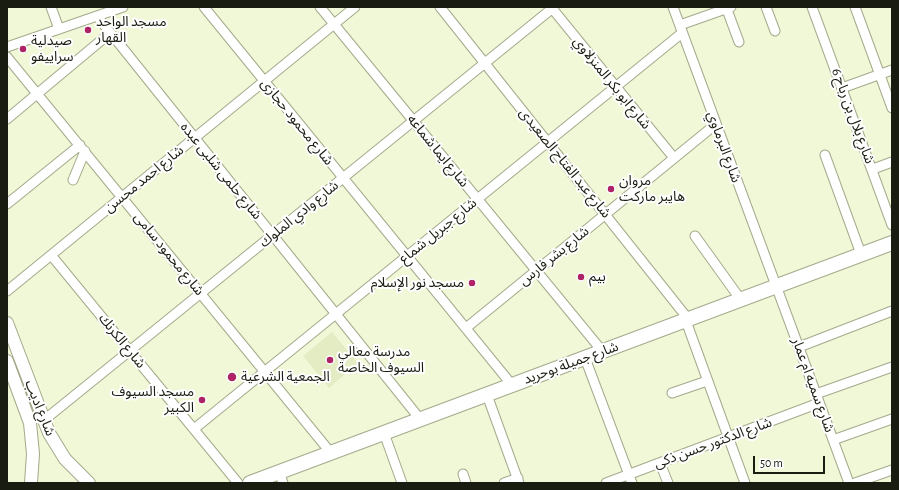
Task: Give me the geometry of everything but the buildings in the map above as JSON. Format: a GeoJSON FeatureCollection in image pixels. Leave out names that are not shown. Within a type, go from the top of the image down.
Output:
{"type":"FeatureCollection","features":[{"type":"Feature","properties":{"kind":"main road","name":"شارع جميلة بوحريد"},"geometry":{"type":"LineString","coordinates":[[250,483],[281,477],[331,453],[892,243]]}},
{"type":"Feature","properties":{"kind":"main road","name":"شارع اديب"},"geometry":{"type":"LineString","coordinates":[[7,323],[49,433],[65,459],[89,483]]}},
{"type":"Feature","properties":{"kind":"main road","name":"شارع اديب"},"geometry":{"type":"LineString","coordinates":[[7,361],[30,423],[33,454],[31,483]]}},
{"type":"Feature","properties":{"kind":"street"},"geometry":{"type":"LineString","coordinates":[[51,7],[59,29]]}},
{"type":"Feature","properties":{"kind":"street"},"geometry":{"type":"LineString","coordinates":[[7,48],[100,12],[123,7]]}},
{"type":"Feature","properties":{"kind":"street","name":"شارع محمود حجازى"},"geometry":{"type":"LineString","coordinates":[[204,7],[512,385]]}},
{"type":"Feature","properties":{"kind":"street","name":"شارع ايما شماعه"},"geometry":{"type":"LineString","coordinates":[[320,7],[603,352]]}},
{"type":"Feature","properties":{"kind":"street","name":"شارع احمد محسن"},"geometry":{"type":"LineString","coordinates":[[7,291],[355,7]]}},
{"type":"Feature","properties":{"kind":"street","name":"شارع عبد الفتاح الصعيدى"},"geometry":{"type":"LineString","coordinates":[[440,7],[688,320],[708,381],[745,483]]}},
{"type":"Feature","properties":{"kind":"street","name":"شارع البرماوي"},"geometry":{"type":"LineString","coordinates":[[673,7],[776,287]]}},
{"type":"Feature","properties":{"kind":"street"},"geometry":{"type":"LineString","coordinates":[[728,7],[739,42]]}},
{"type":"Feature","properties":{"kind":"street","name":"شارع جبريل شماع"},"geometry":{"type":"LineString","coordinates":[[194,429],[616,87],[681,29],[728,7]]}},
{"type":"Feature","properties":{"kind":"street"},"geometry":{"type":"LineString","coordinates":[[766,7],[775,31]]}},
{"type":"Feature","properties":{"kind":"street","name":"شارع بلال بن رباح 6"},"geometry":{"type":"LineString","coordinates":[[812,7],[873,169],[892,225]]}},
{"type":"Feature","properties":{"kind":"street"},"geometry":{"type":"LineString","coordinates":[[855,7],[892,108]]}},
{"type":"Feature","properties":{"kind":"street","name":"شارع وادي الملوك"},"geometry":{"type":"LineString","coordinates":[[43,420],[553,8]]}},
{"type":"Feature","properties":{"kind":"street","name":"شارع ابو بكر المنزلاوي"},"geometry":{"type":"LineString","coordinates":[[553,8],[674,158]]}},
{"type":"Feature","properties":{"kind":"street","name":"شارع حلمى شلبى عبده"},"geometry":{"type":"LineString","coordinates":[[100,12],[110,33],[420,420]]}},
{"type":"Feature","properties":{"kind":"street"},"geometry":{"type":"LineString","coordinates":[[7,118],[110,33]]}},
{"type":"Feature","properties":{"kind":"street","name":"شارع محمود سامى"},"geometry":{"type":"LineString","coordinates":[[7,57],[331,453]]}},
{"type":"Feature","properties":{"kind":"street"},"geometry":{"type":"LineString","coordinates":[[842,88],[892,70]]}},
{"type":"Feature","properties":{"kind":"street","name":"شارع بشر فارس"},"geometry":{"type":"LineString","coordinates":[[466,328],[716,124]]}},
{"type":"Feature","properties":{"kind":"street"},"geometry":{"type":"LineString","coordinates":[[73,180],[82,148]]}},
{"type":"Feature","properties":{"kind":"street"},"geometry":{"type":"LineString","coordinates":[[7,204],[82,148]]}},
{"type":"Feature","properties":{"kind":"street"},"geometry":{"type":"LineString","coordinates":[[825,154],[861,254]]}},
{"type":"Feature","properties":{"kind":"street"},"geometry":{"type":"LineString","coordinates":[[873,169],[892,162]]}},
{"type":"Feature","properties":{"kind":"street"},"geometry":{"type":"LineString","coordinates":[[695,236],[741,300]]}},
{"type":"Feature","properties":{"kind":"street","name":"شارع الكرنك"},"geometry":{"type":"LineString","coordinates":[[51,255],[238,483]]}},
{"type":"Feature","properties":{"kind":"street","name":"شارع سميه ام عمار"},"geometry":{"type":"LineString","coordinates":[[776,287],[849,483]]}},
{"type":"Feature","properties":{"kind":"street"},"geometry":{"type":"LineString","coordinates":[[799,347],[892,311]]}},
{"type":"Feature","properties":{"kind":"street"},"geometry":{"type":"LineString","coordinates":[[585,358],[630,479]]}},
{"type":"Feature","properties":{"kind":"street","name":"شارع الدكتور حسن ذكى"},"geometry":{"type":"LineString","coordinates":[[606,483],[630,479],[660,463],[728,438],[892,367]]}},
{"type":"Feature","properties":{"kind":"street"},"geometry":{"type":"LineString","coordinates":[[672,393],[708,381]]}},
{"type":"Feature","properties":{"kind":"street"},"geometry":{"type":"LineString","coordinates":[[487,395],[519,481],[504,483]]}},
{"type":"Feature","properties":{"kind":"street"},"geometry":{"type":"LineString","coordinates":[[833,440],[892,419]]}},
{"type":"Feature","properties":{"kind":"street"},"geometry":{"type":"LineString","coordinates":[[384,433],[402,483]]}},
{"type":"Feature","properties":{"kind":"street"},"geometry":{"type":"LineString","coordinates":[[660,463],[668,483]]}},
{"type":"Feature","properties":{"kind":"street"},"geometry":{"type":"LineString","coordinates":[[855,483],[892,470]]}},
{"type":"Feature","properties":{"kind":"shaded area","name":"مدرسة معالي السيوف الخاصة"},"geometry":{"type":"Polygon","coordinates":[[[332,332],[358,363],[329,388],[303,356],[332,332]]]}},
{"type":"Feature","properties":{"kind":"place","name":"مسجد الواحد القهار"},"geometry":{"type":"Point","coordinates":[88,30]}},
{"type":"Feature","properties":{"kind":"place","name":"صيدلية سراييفو"},"geometry":{"type":"Point","coordinates":[23,49]}},
{"type":"Feature","properties":{"kind":"place","name":"مروان هايبر ماركت"},"geometry":{"type":"Point","coordinates":[611,189]}},
{"type":"Feature","properties":{"kind":"place","name":"بيم"},"geometry":{"type":"Point","coordinates":[581,277]}},
{"type":"Feature","properties":{"kind":"place","name":"مسجد نور الإسلام"},"geometry":{"type":"Point","coordinates":[472,283]}},
{"type":"Feature","properties":{"kind":"place","name":"مدرسة معالي السيوف الخاصة"},"geometry":{"type":"Point","coordinates":[330,360]}},
{"type":"Feature","properties":{"kind":"place","name":"الجمعية الشرعية"},"geometry":{"type":"Point","coordinates":[232,377]}},
{"type":"Feature","properties":{"kind":"place","name":"مسجد السيوف الكبير"},"geometry":{"type":"Point","coordinates":[202,400]}}]}
